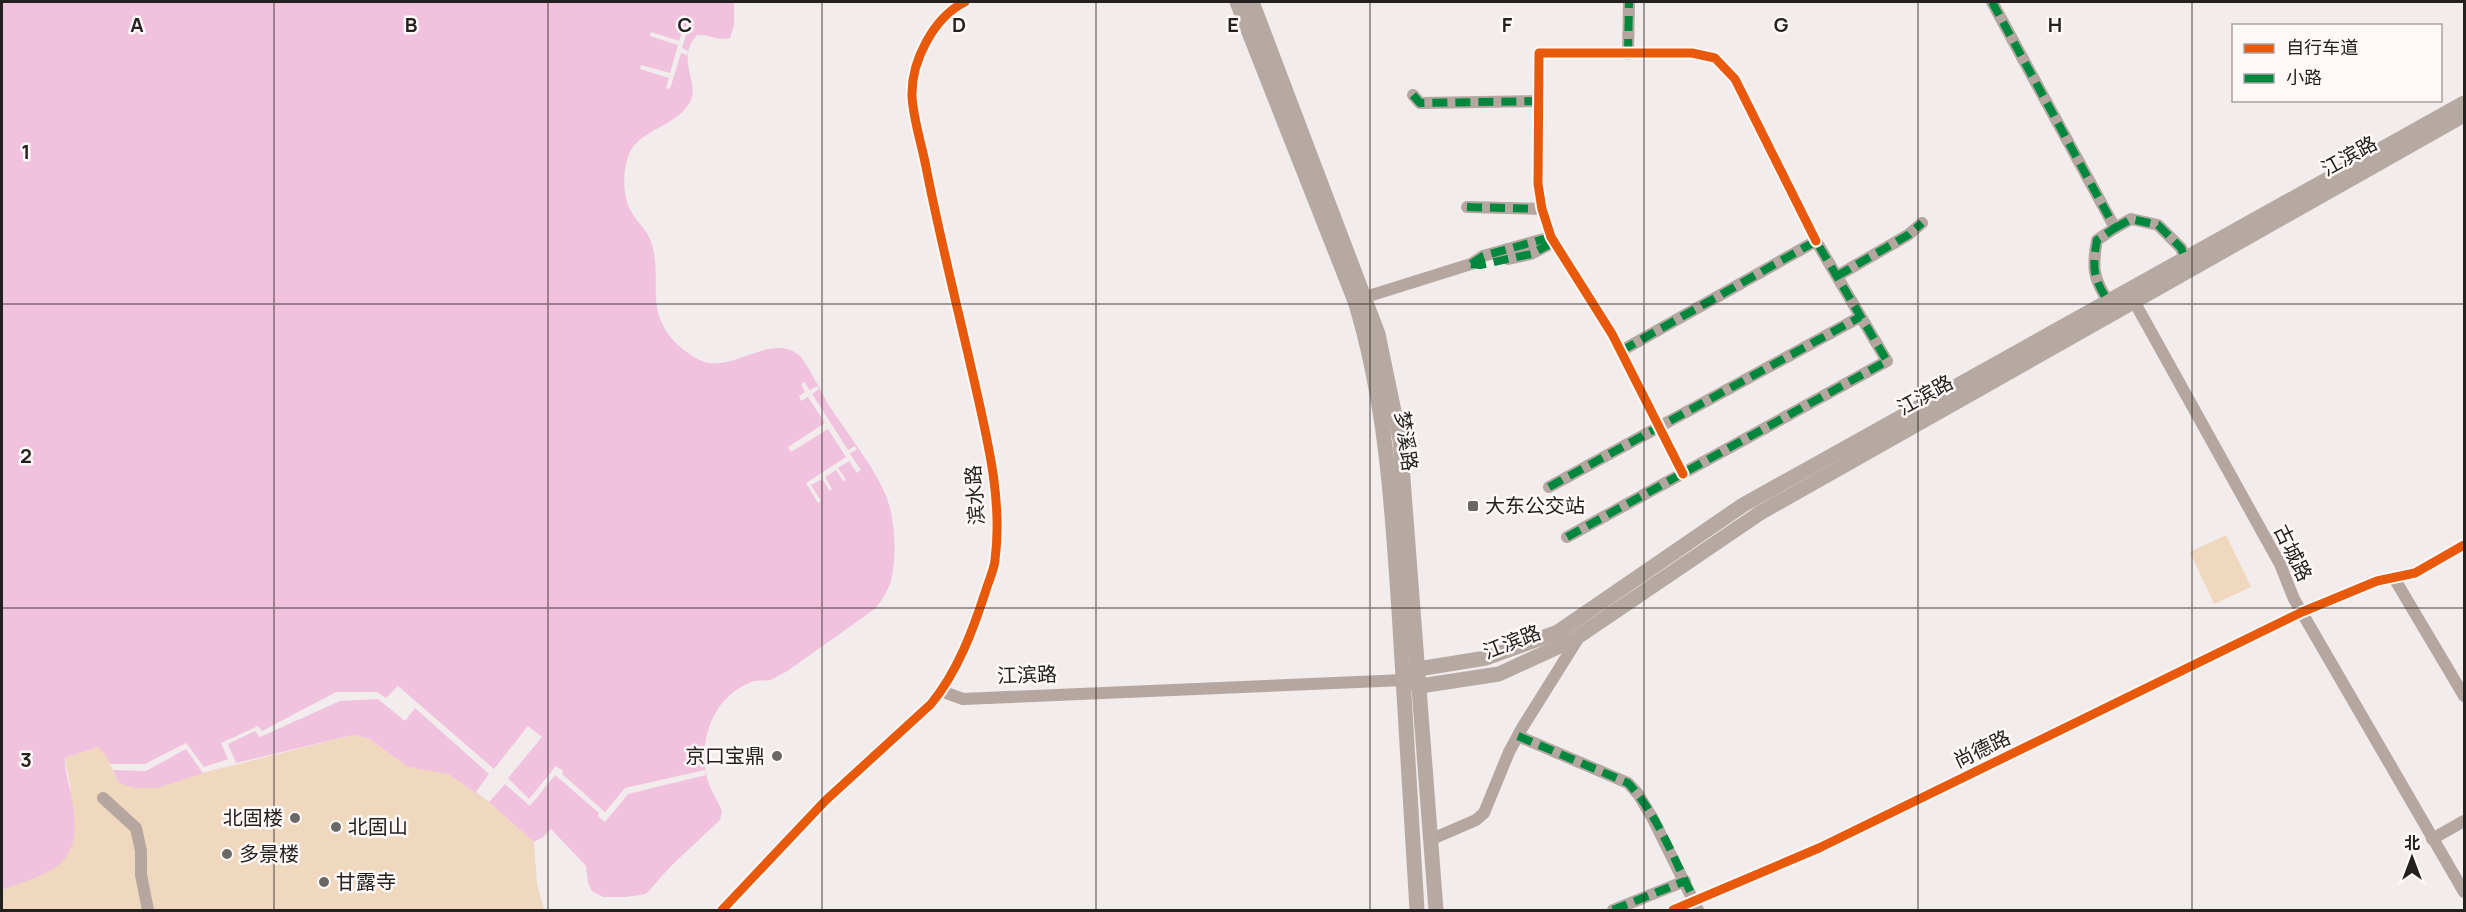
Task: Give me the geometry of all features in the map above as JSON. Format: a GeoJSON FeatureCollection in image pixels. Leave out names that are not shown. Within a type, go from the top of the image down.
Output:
{"type":"FeatureCollection","features":[{"type":"Feature","properties":{"kind":"main road","name":"梦溪路"},"geometry":{"type":"LineString","coordinates":[[1237,2],[1360,299],[1378,334],[1400,440],[1436,910]]}},
{"type":"Feature","properties":{"kind":"main road","name":"梦溪路"},"geometry":{"type":"LineString","coordinates":[[1252,2],[1360,299],[1371,358],[1392,493],[1417,910]]}},
{"type":"Feature","properties":{"kind":"main road","name":"江滨路"},"geometry":{"type":"LineString","coordinates":[[2464,103],[2185,258],[2131,296],[2108,301],[1743,505],[1558,632],[1486,658],[1418,669],[1404,680],[1420,687],[1498,674],[1580,635],[1760,513],[2131,296],[2464,115]]}},
{"type":"Feature","properties":{"kind":"street","name":"滨水路"},"geometry":{"type":"LineString","coordinates":[[722,910],[825,801],[931,704],[959,660],[978,614],[995,561],[996,506],[990,457],[912,96],[917,67],[931,32],[956,6],[965,2]]}},
{"type":"Feature","properties":{"kind":"street"},"geometry":{"type":"LineString","coordinates":[[1628,54],[1629,2]]}},
{"type":"Feature","properties":{"kind":"street"},"geometry":{"type":"LineString","coordinates":[[1992,2],[2115,228]]}},
{"type":"Feature","properties":{"kind":"street"},"geometry":{"type":"LineString","coordinates":[[1568,537],[1683,474],[1887,361],[1816,241],[1735,79],[1715,58],[1692,53],[1539,53],[1538,184],[1542,209],[1553,239],[1621,351],[1683,474]]}},
{"type":"Feature","properties":{"kind":"street"},"geometry":{"type":"LineString","coordinates":[[1413,95],[1420,103],[1539,101]]}},
{"type":"Feature","properties":{"kind":"street"},"geometry":{"type":"LineString","coordinates":[[1467,207],[1542,209]]}},
{"type":"Feature","properties":{"kind":"street"},"geometry":{"type":"LineString","coordinates":[[2108,301],[2097,284],[2093,259],[2097,240],[2131,219],[2158,225],[2181,248],[2185,258]]}},
{"type":"Feature","properties":{"kind":"street"},"geometry":{"type":"LineString","coordinates":[[1837,276],[1908,235],[1922,223]]}},
{"type":"Feature","properties":{"kind":"street"},"geometry":{"type":"LineString","coordinates":[[1360,299],[1471,264],[1480,265],[1531,254],[1553,239]]}},
{"type":"Feature","properties":{"kind":"street"},"geometry":{"type":"LineString","coordinates":[[1621,351],[1816,241]]}},
{"type":"Feature","properties":{"kind":"street","name":"古城路"},"geometry":{"type":"LineString","coordinates":[[2131,296],[2280,564],[2302,612],[2464,892]]}},
{"type":"Feature","properties":{"kind":"street"},"geometry":{"type":"LineString","coordinates":[[1549,487],[1860,317]]}},
{"type":"Feature","properties":{"kind":"street","name":"尚德路"},"geometry":{"type":"LineString","coordinates":[[1673,910],[1697,906],[2302,612],[2377,581],[2415,573],[2464,545]]}},
{"type":"Feature","properties":{"kind":"street"},"geometry":{"type":"LineString","coordinates":[[2394,578],[2464,696]]}},
{"type":"Feature","properties":{"kind":"street"},"geometry":{"type":"LineString","coordinates":[[1432,839],[1476,820],[1484,813],[1518,735],[1580,635]]}},
{"type":"Feature","properties":{"kind":"street","name":"江滨路"},"geometry":{"type":"LineString","coordinates":[[941,691],[963,699],[1404,680]]}},
{"type":"Feature","properties":{"kind":"street"},"geometry":{"type":"LineString","coordinates":[[1518,735],[1628,783],[1638,794],[1653,819],[1697,906]]}},
{"type":"Feature","properties":{"kind":"street"},"geometry":{"type":"LineString","coordinates":[[103,798],[136,828],[141,851],[141,875],[148,910]]}},
{"type":"Feature","properties":{"kind":"street"},"geometry":{"type":"LineString","coordinates":[[2432,839],[2464,821]]}},
{"type":"Feature","properties":{"kind":"street"},"geometry":{"type":"LineString","coordinates":[[1613,910],[1685,881]]}},
{"type":"Feature","properties":{"kind":"shaded area"},"geometry":{"type":"Polygon","coordinates":[[[2,2],[734,2],[734,25],[730,38],[721,39],[697,35],[691,44],[688,62],[692,96],[689,104],[676,117],[635,145],[627,159],[624,183],[626,199],[634,216],[648,235],[654,253],[657,306],[660,319],[678,345],[705,362],[720,363],[779,348],[790,350],[800,356],[882,487],[890,507],[894,531],[894,566],[890,585],[876,608],[786,672],[770,680],[751,682],[738,689],[718,709],[707,735],[705,764],[708,782],[722,811],[720,820],[671,866],[646,894],[603,897],[592,891],[588,883],[586,866],[551,829],[534,842],[489,802],[448,774],[408,767],[368,738],[353,735],[236,763],[157,788],[134,788],[119,783],[107,757],[98,747],[65,758],[75,826],[73,842],[68,854],[48,872],[2,890],[2,2]]]}},
{"type":"Feature","properties":{"kind":"shaded area"},"geometry":{"type":"Polygon","coordinates":[[[2226,535],[2251,587],[2214,604],[2190,552],[2226,535]]]}},
{"type":"Feature","properties":{"kind":"shaded area","name":"北固山"},"geometry":{"type":"Polygon","coordinates":[[[353,735],[368,738],[408,767],[448,774],[489,802],[534,842],[537,884],[544,910],[2,910],[2,890],[39,876],[71,790],[65,758],[98,747],[107,757],[119,783],[203,773],[353,735]]]}},
{"type":"Feature","properties":{"kind":"pier"},"geometry":{"type":"Polygon","coordinates":[[[683,30],[687,31],[682,48],[688,51],[687,55],[681,53],[670,89],[666,88],[669,78],[640,69],[641,65],[670,73],[678,45],[650,36],[651,32],[679,41],[683,30]]]}},
{"type":"Feature","properties":{"kind":"pier"},"geometry":{"type":"Polygon","coordinates":[[[804,382],[810,390],[817,386],[819,389],[812,394],[848,450],[855,446],[857,449],[850,454],[861,470],[857,473],[849,461],[838,468],[846,480],[843,481],[836,470],[825,477],[832,489],[830,491],[822,479],[811,485],[821,501],[818,503],[806,483],[846,457],[828,429],[791,452],[788,447],[825,423],[808,397],[801,401],[799,396],[805,392],[801,384],[804,382]]]}},
{"type":"Feature","properties":{"kind":"pier"},"geometry":{"type":"Polygon","coordinates":[[[398,686],[494,769],[528,726],[542,737],[508,778],[529,799],[556,766],[605,812],[625,788],[705,770],[706,775],[628,794],[605,822],[598,816],[599,813],[555,775],[530,806],[505,784],[489,802],[476,792],[489,774],[415,708],[405,721],[378,699],[340,701],[260,737],[255,731],[228,744],[236,763],[203,773],[186,749],[146,771],[113,770],[110,764],[145,764],[186,743],[204,767],[228,759],[221,743],[258,726],[262,731],[336,692],[377,692],[386,698],[398,686]]]}},
{"type":"Feature","properties":{"kind":"marked path"},"geometry":{"type":"LineString","coordinates":[[1628,54],[1629,2]]}},
{"type":"Feature","properties":{"kind":"marked path"},"geometry":{"type":"LineString","coordinates":[[1992,2],[2115,228],[2097,240],[2094,258],[2099,286],[2108,301]]}},
{"type":"Feature","properties":{"kind":"marked path"},"geometry":{"type":"LineString","coordinates":[[1413,95],[1420,103],[1539,101]]}},
{"type":"Feature","properties":{"kind":"marked path"},"geometry":{"type":"LineString","coordinates":[[1467,207],[1542,209]]}},
{"type":"Feature","properties":{"kind":"marked path"},"geometry":{"type":"LineString","coordinates":[[2115,228],[2131,219],[2158,225],[2181,248],[2185,258]]}},
{"type":"Feature","properties":{"kind":"marked path"},"geometry":{"type":"LineString","coordinates":[[1837,276],[1908,235],[1922,223]]}},
{"type":"Feature","properties":{"kind":"marked path"},"geometry":{"type":"LineString","coordinates":[[1471,264],[1483,256],[1551,237]]}},
{"type":"Feature","properties":{"kind":"marked path"},"geometry":{"type":"LineString","coordinates":[[1567,537],[1887,361],[1816,241],[1621,351]]}},
{"type":"Feature","properties":{"kind":"marked path"},"geometry":{"type":"LineString","coordinates":[[1471,264],[1480,265],[1531,254],[1554,242]]}},
{"type":"Feature","properties":{"kind":"marked path"},"geometry":{"type":"LineString","coordinates":[[1549,487],[1860,317]]}},
{"type":"Feature","properties":{"kind":"marked path"},"geometry":{"type":"LineString","coordinates":[[1518,736],[1628,783],[1657,824],[1695,901]]}},
{"type":"Feature","properties":{"kind":"marked path"},"geometry":{"type":"LineString","coordinates":[[1613,910],[1685,881]]}},
{"type":"Feature","properties":{"kind":"cycle path"},"geometry":{"type":"LineString","coordinates":[[722,910],[825,801],[931,704],[949,678],[964,650],[994,568],[997,515],[992,469],[912,96],[916,69],[926,42],[944,18],[965,2]]}},
{"type":"Feature","properties":{"kind":"cycle path"},"geometry":{"type":"LineString","coordinates":[[1683,474],[1612,334],[1551,237],[1542,209],[1538,184],[1539,53],[1692,53],[1715,58],[1735,79],[1816,241]]}},
{"type":"Feature","properties":{"kind":"cycle path"},"geometry":{"type":"LineString","coordinates":[[1673,910],[1819,848],[2302,612],[2377,581],[2415,573],[2464,545]]}},
{"type":"Feature","properties":{"kind":"place","name":"大东公交站"},"geometry":{"type":"Point","coordinates":[1473,506]}},
{"type":"Feature","properties":{"kind":"place","name":"京口宝鼎"},"geometry":{"type":"Point","coordinates":[777,756]}},
{"type":"Feature","properties":{"kind":"place","name":"北固楼"},"geometry":{"type":"Point","coordinates":[295,818]}},
{"type":"Feature","properties":{"kind":"place","name":"北固山"},"geometry":{"type":"Point","coordinates":[336,827]}},
{"type":"Feature","properties":{"kind":"place","name":"多景楼"},"geometry":{"type":"Point","coordinates":[227,854]}},
{"type":"Feature","properties":{"kind":"place","name":"甘露寺"},"geometry":{"type":"Point","coordinates":[324,882]}}]}
